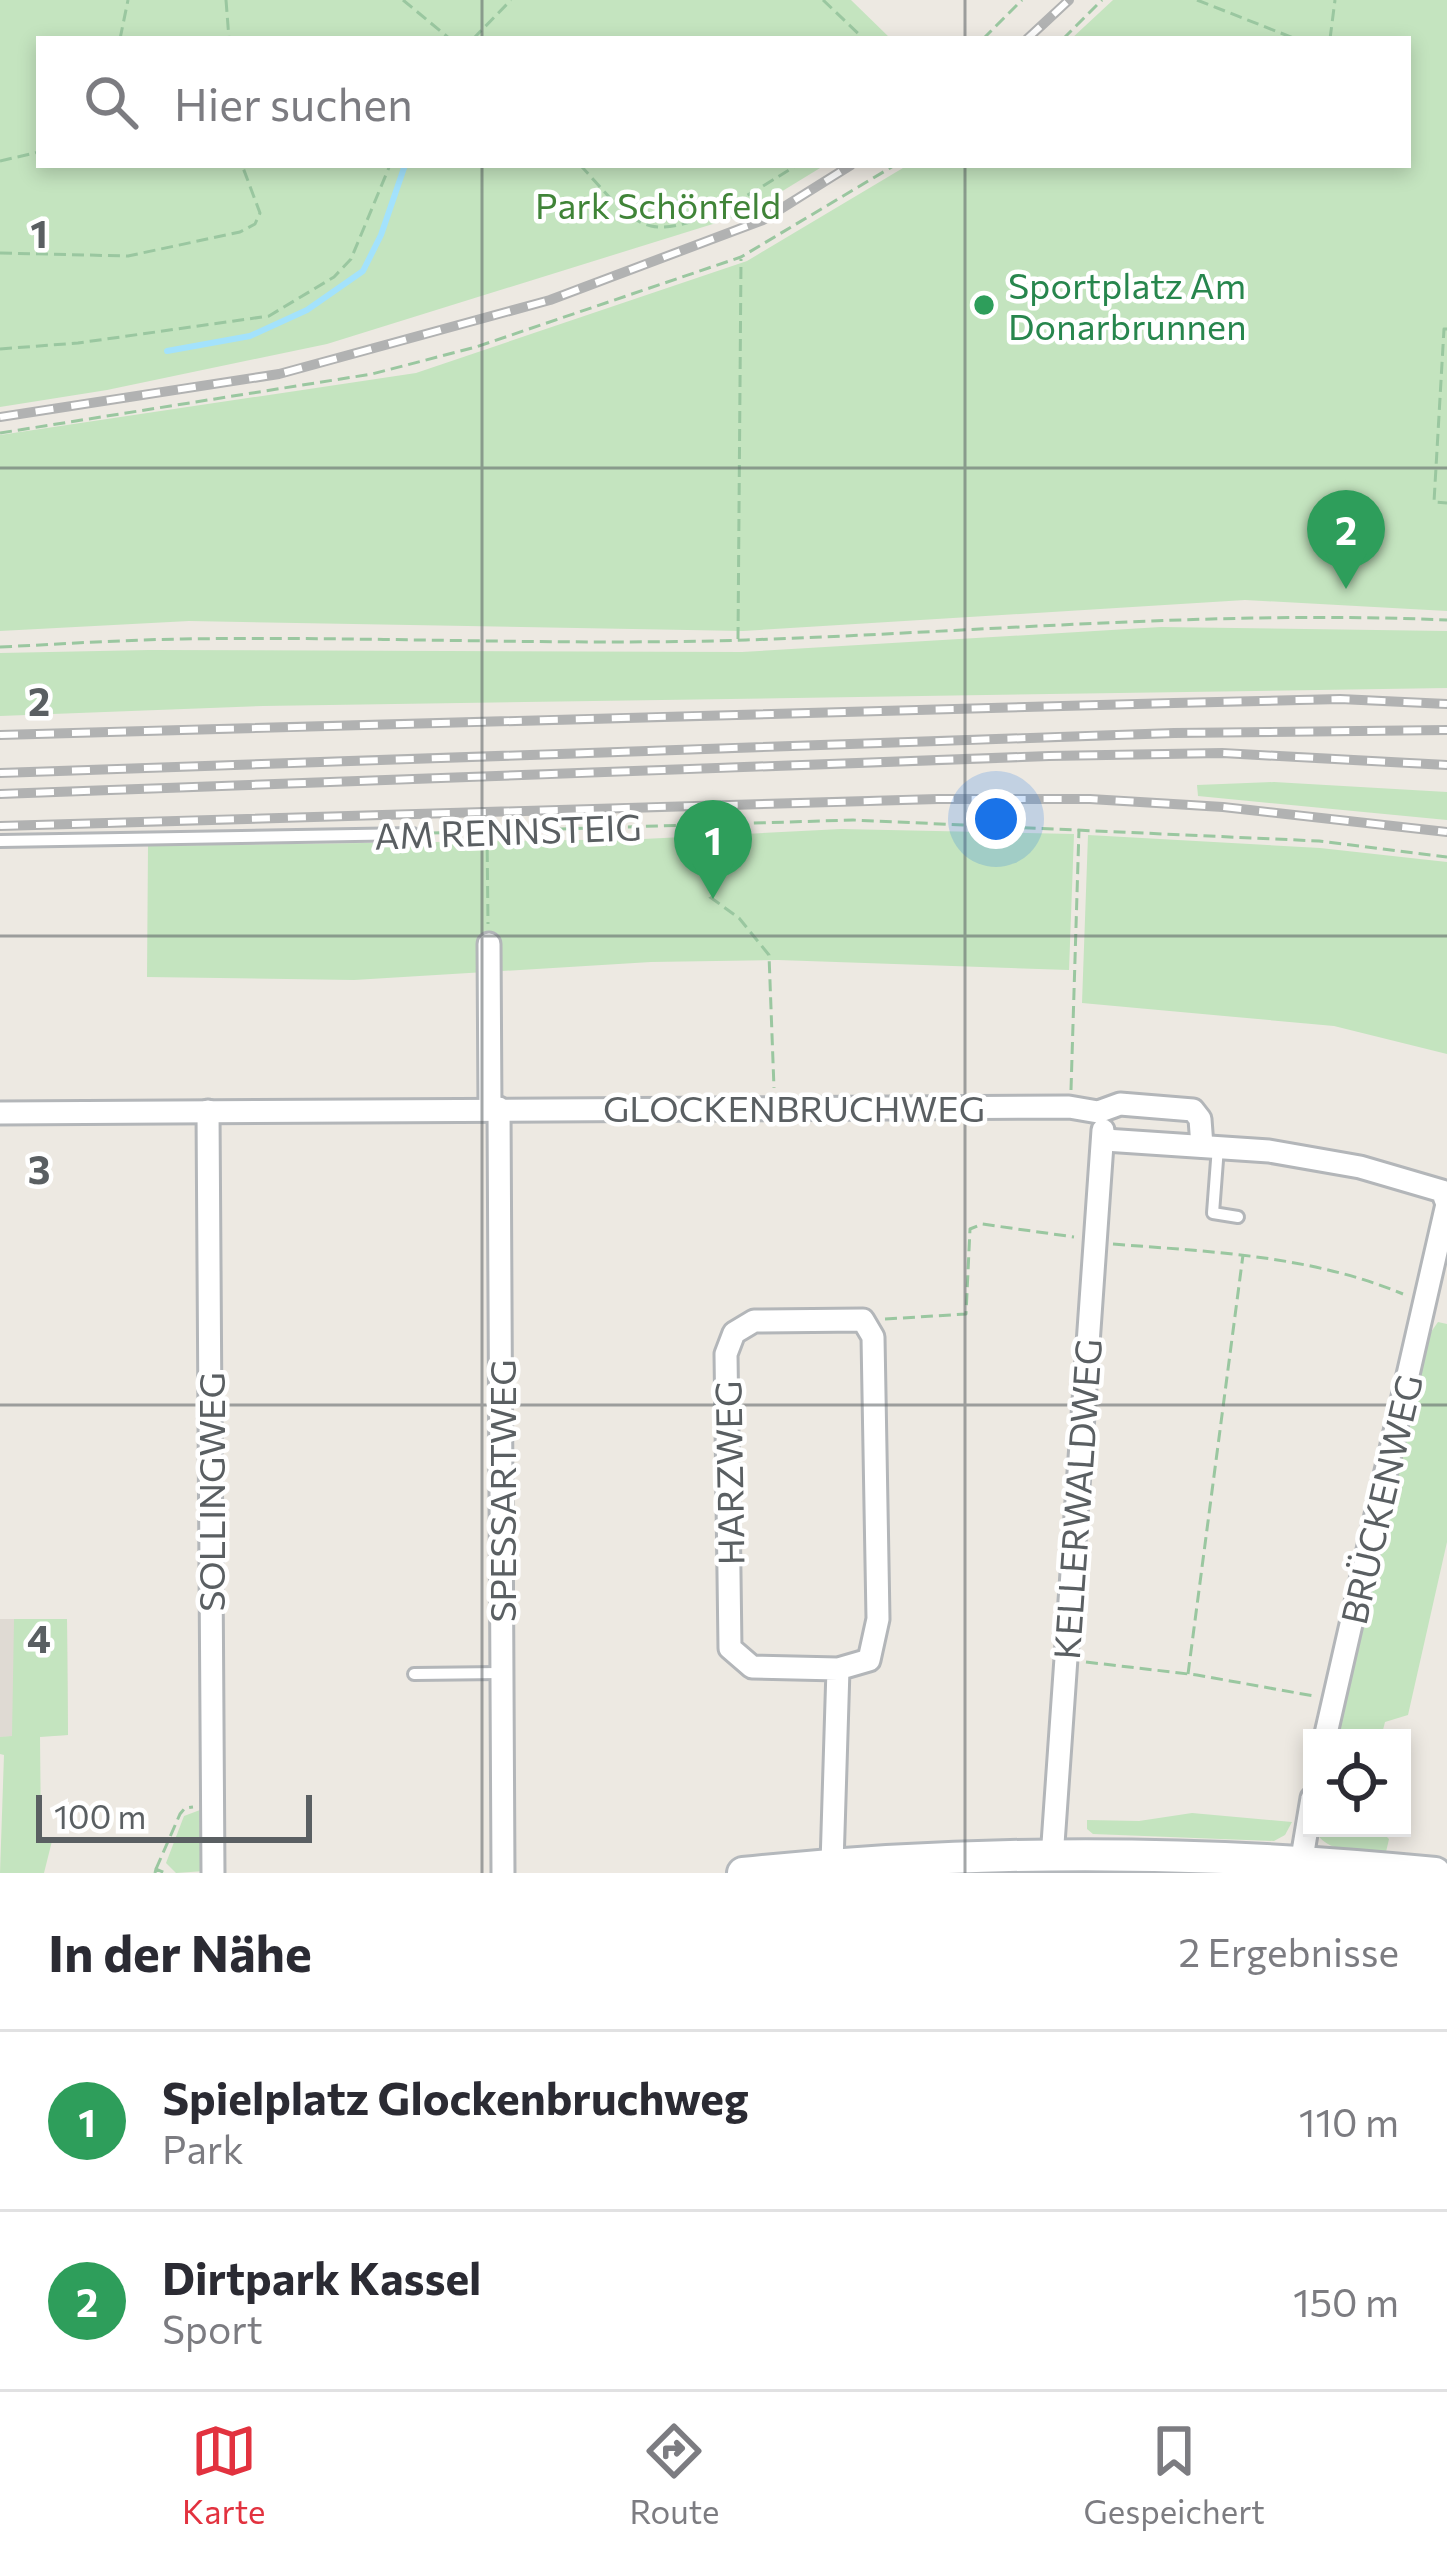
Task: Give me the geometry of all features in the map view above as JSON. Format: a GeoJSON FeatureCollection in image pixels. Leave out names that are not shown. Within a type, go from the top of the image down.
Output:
{"type":"FeatureCollection","features":[{"type":"Feature","properties":{"kind":"main road"},"geometry":{"type":"LineString","coordinates":[[743,1873],[832,1864],[1052,1858],[1173,1866],[1300,1864],[1435,1873]]}},
{"type":"Feature","properties":{"kind":"street"},"geometry":{"type":"LineString","coordinates":[[489,944],[495,1108]]}},
{"type":"Feature","properties":{"kind":"street","name":"GLOCKENBRUCHWEG"},"geometry":{"type":"LineString","coordinates":[[0,1112],[1069,1107],[1098,1112],[1120,1104],[1192,1110],[1210,1147]]}},
{"type":"Feature","properties":{"kind":"street","name":"SPESSARTWEG"},"geometry":{"type":"LineString","coordinates":[[495,1108],[503,1873]]}},
{"type":"Feature","properties":{"kind":"street","name":"SOLLINGWEG"},"geometry":{"type":"LineString","coordinates":[[208,1111],[213,1873]]}},
{"type":"Feature","properties":{"kind":"street"},"geometry":{"type":"LineString","coordinates":[[1098,1112],[1105,1140],[1210,1147]]}},
{"type":"Feature","properties":{"kind":"street","name":"KELLERWALDWEG"},"geometry":{"type":"LineString","coordinates":[[1052,1858],[1105,1140]]}},
{"type":"Feature","properties":{"kind":"street","name":"BRÜCKENWEG"},"geometry":{"type":"LineString","coordinates":[[1210,1147],[1269,1151],[1360,1167],[1442,1191],[1447,1204],[1437,1306],[1327,1729]]}},
{"type":"Feature","properties":{"kind":"street"},"geometry":{"type":"LineString","coordinates":[[832,1864],[838,1670],[868,1660],[878,1619],[873,1337],[863,1320]]}},
{"type":"Feature","properties":{"kind":"street","name":"HARZWEG"},"geometry":{"type":"LineString","coordinates":[[838,1670],[752,1667],[730,1648],[726,1354],[734,1333],[754,1321],[863,1320]]}},
{"type":"Feature","properties":{"kind":"street"},"geometry":{"type":"LineString","coordinates":[[1300,1864],[1305,1837]]}},
{"type":"Feature","properties":{"kind":"lane","name":"AM RENNSTEIG"},"geometry":{"type":"LineString","coordinates":[[0,841],[413,834]]}},
{"type":"Feature","properties":{"kind":"lane"},"geometry":{"type":"LineString","coordinates":[[1210,1147],[1213,1213],[1238,1217]]}},
{"type":"Feature","properties":{"kind":"lane"},"geometry":{"type":"LineString","coordinates":[[413,1674],[502,1673]]}},
{"type":"Feature","properties":{"kind":"path"},"geometry":{"type":"LineString","coordinates":[[121,36],[128,0]]}},
{"type":"Feature","properties":{"kind":"path"},"geometry":{"type":"LineString","coordinates":[[226,0],[229,36]]}},
{"type":"Feature","properties":{"kind":"path"},"geometry":{"type":"LineString","coordinates":[[403,0],[446,36]]}},
{"type":"Feature","properties":{"kind":"path"},"geometry":{"type":"LineString","coordinates":[[476,36],[511,0]]}},
{"type":"Feature","properties":{"kind":"path"},"geometry":{"type":"LineString","coordinates":[[823,0],[861,36]]}},
{"type":"Feature","properties":{"kind":"path"},"geometry":{"type":"LineString","coordinates":[[1066,36],[1102,0]]}},
{"type":"Feature","properties":{"kind":"path"},"geometry":{"type":"LineString","coordinates":[[1197,0],[1288,36]]}},
{"type":"Feature","properties":{"kind":"path"},"geometry":{"type":"LineString","coordinates":[[1330,36],[1335,0]]}},
{"type":"Feature","properties":{"kind":"path"},"geometry":{"type":"LineString","coordinates":[[986,36],[1018,2]]}},
{"type":"Feature","properties":{"kind":"path"},"geometry":{"type":"LineString","coordinates":[[437,36],[438,30]]}},
{"type":"Feature","properties":{"kind":"path"},"geometry":{"type":"LineString","coordinates":[[0,161],[36,153]]}},
{"type":"Feature","properties":{"kind":"path"},"geometry":{"type":"LineString","coordinates":[[0,253],[128,256],[240,232],[255,224],[260,213],[243,168]]}},
{"type":"Feature","properties":{"kind":"path"},"geometry":{"type":"LineString","coordinates":[[0,349],[78,344],[269,316],[317,289],[352,259],[389,168]]}},
{"type":"Feature","properties":{"kind":"path"},"geometry":{"type":"LineString","coordinates":[[583,168],[634,217],[651,226],[675,226],[739,199],[792,168]]}},
{"type":"Feature","properties":{"kind":"path"},"geometry":{"type":"LineString","coordinates":[[0,433],[372,374],[476,346],[741,257],[890,168]]}},
{"type":"Feature","properties":{"kind":"path"},"geometry":{"type":"LineString","coordinates":[[738,640],[741,257]]}},
{"type":"Feature","properties":{"kind":"path"},"geometry":{"type":"LineString","coordinates":[[1447,329],[1434,502],[1447,503]]}},
{"type":"Feature","properties":{"kind":"path"},"geometry":{"type":"LineString","coordinates":[[0,647],[182,639],[738,640],[1172,618],[1447,620]]}},
{"type":"Feature","properties":{"kind":"path","name":"AM RENNSTEIG"},"geometry":{"type":"LineString","coordinates":[[413,834],[853,820],[1319,841],[1447,856]]}},
{"type":"Feature","properties":{"kind":"path"},"geometry":{"type":"LineString","coordinates":[[704,825],[710,897],[739,918],[769,955],[774,1108]]}},
{"type":"Feature","properties":{"kind":"path"},"geometry":{"type":"LineString","coordinates":[[1069,1107],[1079,827]]}},
{"type":"Feature","properties":{"kind":"path"},"geometry":{"type":"LineString","coordinates":[[487,831],[489,944]]}},
{"type":"Feature","properties":{"kind":"path"},"geometry":{"type":"LineString","coordinates":[[863,1320],[966,1314],[970,1229],[982,1224],[1094,1242],[1244,1253],[1314,1264],[1437,1306]]}},
{"type":"Feature","properties":{"kind":"path"},"geometry":{"type":"LineString","coordinates":[[1188,1674],[1244,1253]]}},
{"type":"Feature","properties":{"kind":"path"},"geometry":{"type":"LineString","coordinates":[[1065,1659],[1334,1699]]}},
{"type":"Feature","properties":{"kind":"path"},"geometry":{"type":"LineString","coordinates":[[165,1873],[156,1871],[184,1808],[212,1804]]}},
{"type":"Feature","properties":{"kind":"shaded area"},"geometry":{"type":"Polygon","coordinates":[[[0,1619],[67,1619],[68,1735],[0,1737],[0,1619]]]}},
{"type":"Feature","properties":{"kind":"green space","name":"Park Schönfeld"},"geometry":{"type":"Polygon","coordinates":[[[0,0],[851,0],[888,36],[36,36],[36,168],[820,168],[745,214],[327,344],[0,407],[0,0]]]}},
{"type":"Feature","properties":{"kind":"green space"},"geometry":{"type":"Polygon","coordinates":[[[1113,0],[1447,0],[1447,611],[1245,600],[743,631],[189,621],[0,631],[0,435],[416,373],[747,261],[903,168],[1411,168],[1411,36],[1074,36],[1113,0]]]}},
{"type":"Feature","properties":{"kind":"green space"},"geometry":{"type":"Polygon","coordinates":[[[1161,627],[1447,631],[1447,688],[263,706],[0,716],[0,653],[742,652],[1161,627]]]}},
{"type":"Feature","properties":{"kind":"green space"},"geometry":{"type":"Polygon","coordinates":[[[1274,782],[1447,792],[1447,820],[1198,796],[1197,785],[1274,782]]]}},
{"type":"Feature","properties":{"kind":"green space"},"geometry":{"type":"Polygon","coordinates":[[[841,829],[1074,834],[1069,970],[778,960],[651,962],[354,980],[147,977],[148,846],[643,839],[841,829]]]}},
{"type":"Feature","properties":{"kind":"green space"},"geometry":{"type":"Polygon","coordinates":[[[1088,835],[1320,848],[1447,862],[1447,1054],[1334,1026],[1082,1003],[1088,835]]]}},
{"type":"Feature","properties":{"kind":"green space"},"geometry":{"type":"Polygon","coordinates":[[[1438,1322],[1447,1324],[1447,1542],[1408,1715],[1385,1722],[1383,1729],[1335,1729],[1422,1345],[1438,1322]]]}},
{"type":"Feature","properties":{"kind":"green space"},"geometry":{"type":"Polygon","coordinates":[[[14,1619],[67,1619],[68,1735],[40,1737],[41,1836],[52,1841],[44,1873],[0,1873],[4,1755],[0,1754],[0,1737],[12,1736],[14,1619]]]}},
{"type":"Feature","properties":{"kind":"green space"},"geometry":{"type":"Polygon","coordinates":[[[200,1810],[205,1814],[205,1871],[176,1873],[166,1863],[184,1816],[200,1810]]]}},
{"type":"Feature","properties":{"kind":"green space"},"geometry":{"type":"Polygon","coordinates":[[[1192,1813],[1292,1822],[1285,1835],[1274,1841],[1093,1834],[1087,1829],[1087,1820],[1139,1821],[1192,1813]]]}},
{"type":"Feature","properties":{"kind":"green space"},"geometry":{"type":"Polygon","coordinates":[[[1319,1837],[1389,1839],[1386,1852],[1355,1851],[1319,1837]]]}},
{"type":"Feature","properties":{"kind":"waterway"},"geometry":{"type":"LineString","coordinates":[[167,351],[250,336],[307,310],[363,271],[404,168]]}},
{"type":"Feature","properties":{"kind":"railway"},"geometry":{"type":"LineString","coordinates":[[1030,36],[1069,0]]}},
{"type":"Feature","properties":{"kind":"railway"},"geometry":{"type":"LineString","coordinates":[[0,417],[279,374],[550,300],[763,220],[846,168]]}},
{"type":"Feature","properties":{"kind":"railway"},"geometry":{"type":"LineString","coordinates":[[0,735],[1340,699],[1447,704]]}},
{"type":"Feature","properties":{"kind":"railway"},"geometry":{"type":"LineString","coordinates":[[0,773],[1174,733],[1447,730]]}},
{"type":"Feature","properties":{"kind":"railway"},"geometry":{"type":"LineString","coordinates":[[0,794],[1049,756],[1222,753],[1447,765]]}},
{"type":"Feature","properties":{"kind":"railway"},"geometry":{"type":"LineString","coordinates":[[0,826],[938,799],[1090,799],[1223,807],[1447,832]]}},
{"type":"Feature","properties":{"kind":"place","name":"Sportplatz Am Donarbrunnen"},"geometry":{"type":"Point","coordinates":[984,305]}},
{"type":"Feature","properties":{"kind":"place","name":"Dirtpark Kassel"},"geometry":{"type":"Point","coordinates":[1346,589]}},
{"type":"Feature","properties":{"kind":"place","name":"Spielplatz Glockenbruchweg"},"geometry":{"type":"Point","coordinates":[713,899]}}]}
